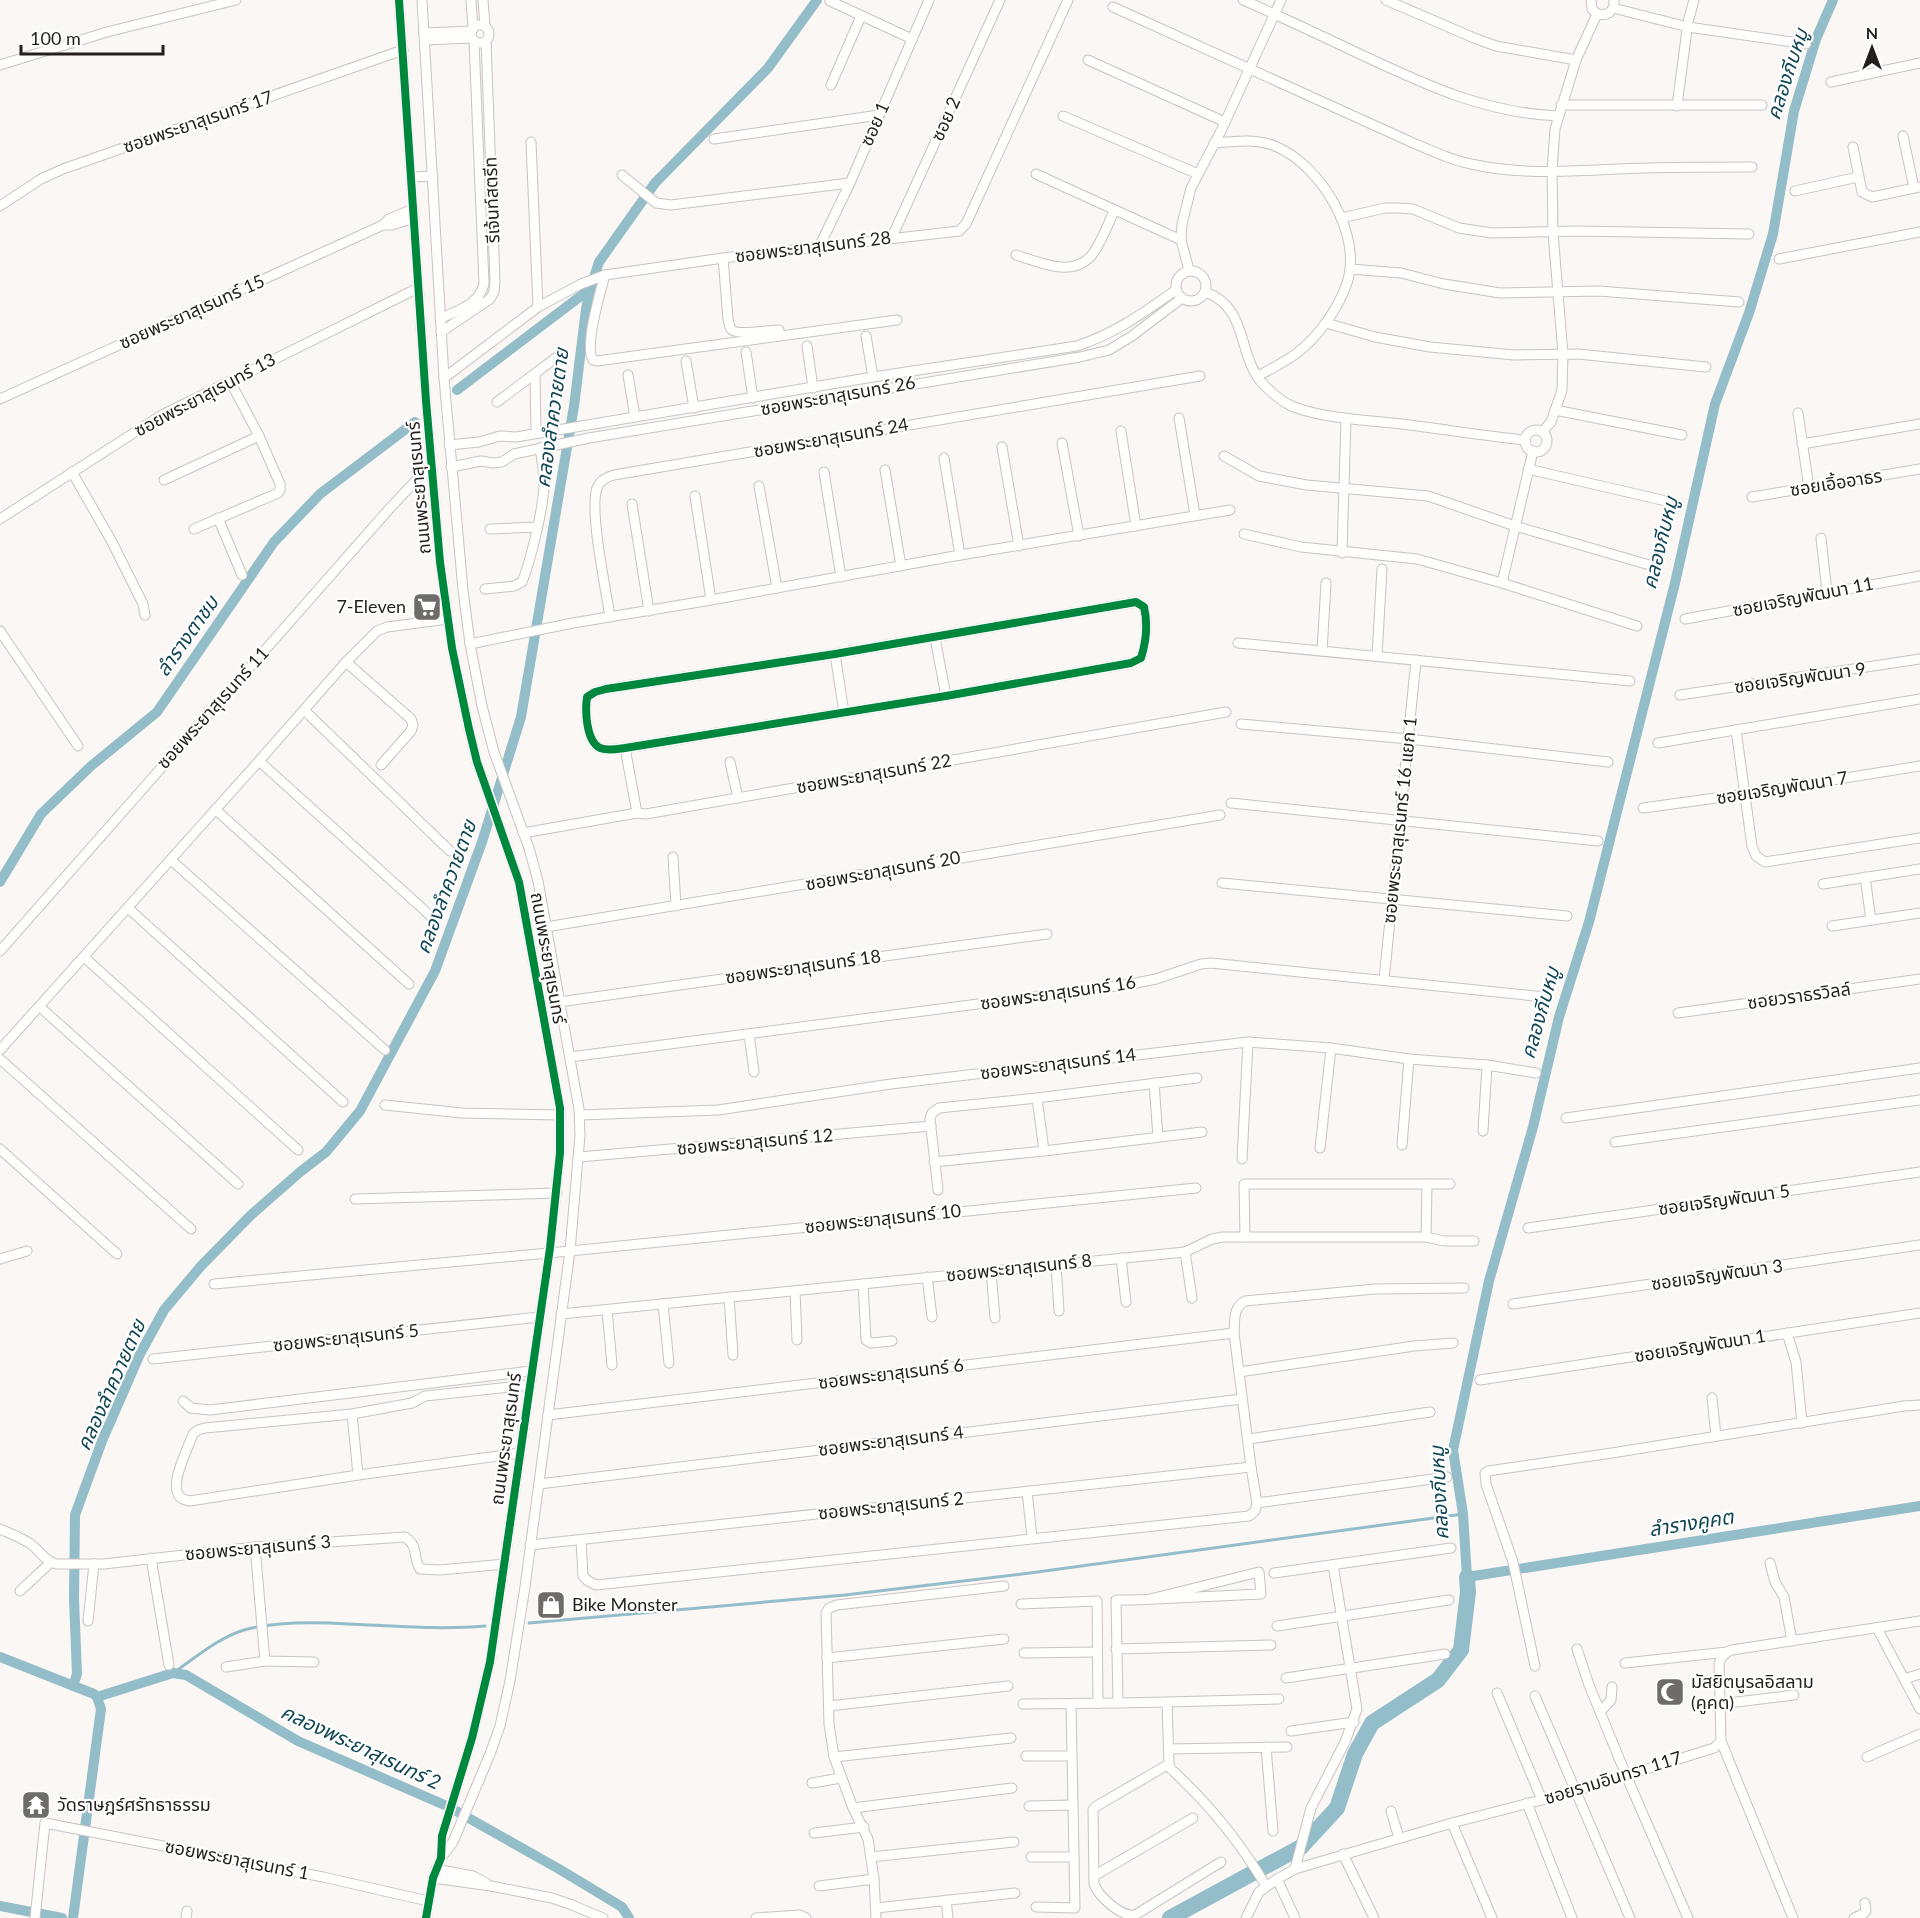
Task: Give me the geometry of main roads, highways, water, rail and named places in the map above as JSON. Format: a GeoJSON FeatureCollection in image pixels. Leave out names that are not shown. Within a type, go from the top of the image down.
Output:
{"type":"FeatureCollection","features":[{"type":"Feature","properties":{"kind":"waterway","name":"คลองลำควายตาย"},"geometry":{"type":"LineString","coordinates":[[73,1686],[77,1674],[74,1599],[75,1515],[102,1441],[140,1354],[164,1310],[201,1266],[251,1215],[326,1152],[360,1111],[435,971],[482,842],[521,717],[574,406],[586,309],[599,262],[655,183],[768,68],[817,0]]}},
{"type":"Feature","properties":{"kind":"waterway","name":"คลองกีบหมู"},"geometry":{"type":"LineString","coordinates":[[1833,0],[1816,39],[1794,111],[1773,234],[1749,313],[1715,404],[1675,583],[1589,922],[1559,1017],[1533,1127],[1489,1281],[1453,1450],[1463,1514],[1467,1577],[1920,1506]]}},
{"type":"Feature","properties":{"kind":"waterway","name":"ลำรางตาชม"},"geometry":{"type":"LineString","coordinates":[[457,390],[590,289]]}},
{"type":"Feature","properties":{"kind":"waterway","name":"ลำรางตาชม"},"geometry":{"type":"LineString","coordinates":[[0,882],[41,814],[91,766],[157,712],[274,542],[320,494],[415,422]]}},
{"type":"Feature","properties":{"kind":"waterway"},"geometry":{"type":"LineString","coordinates":[[529,1623],[845,1595],[1030,1573],[1463,1514]]}},
{"type":"Feature","properties":{"kind":"waterway","name":"คลองกีบหมู"},"geometry":{"type":"LineString","coordinates":[[1170,1918],[1301,1847],[1337,1808],[1355,1754],[1372,1723],[1438,1680],[1461,1650],[1468,1592],[1467,1577]]}},
{"type":"Feature","properties":{"kind":"waterway"},"geometry":{"type":"LineString","coordinates":[[173,1673],[225,1638],[244,1630],[269,1625],[309,1623],[434,1628],[485,1626]]}},
{"type":"Feature","properties":{"kind":"waterway"},"geometry":{"type":"LineString","coordinates":[[0,1657],[94,1694],[101,1709],[73,1918]]}},
{"type":"Feature","properties":{"kind":"waterway","name":"คลองพระยาสุเรนทร์ 2"},"geometry":{"type":"LineString","coordinates":[[97,1697],[173,1673],[186,1675],[298,1741],[449,1807],[622,1907],[629,1918]]}},
{"type":"Feature","properties":{"kind":"waterway"},"geometry":{"type":"LineString","coordinates":[[0,1906],[62,1918]]}},
{"type":"Feature","properties":{"kind":"place","name":"7-Eleven"},"geometry":{"type":"Point","coordinates":[427,607]}},
{"type":"Feature","properties":{"kind":"place","name":"Bike Monster"},"geometry":{"type":"Point","coordinates":[551,1605]}},
{"type":"Feature","properties":{"kind":"place","name":"มัสยิตนูรลอิสลาม (คูคต)"},"geometry":{"type":"Point","coordinates":[1670,1692]}},
{"type":"Feature","properties":{"kind":"place","name":"วัดราษฎร์ศรัทธาธรรม"},"geometry":{"type":"Point","coordinates":[36,1805]}},
{"type":"Feature","properties":{"kind":"water label","name":"ลำรางคูคต"},"geometry":{"type":"Point","coordinates":[1691,1523]}}]}
